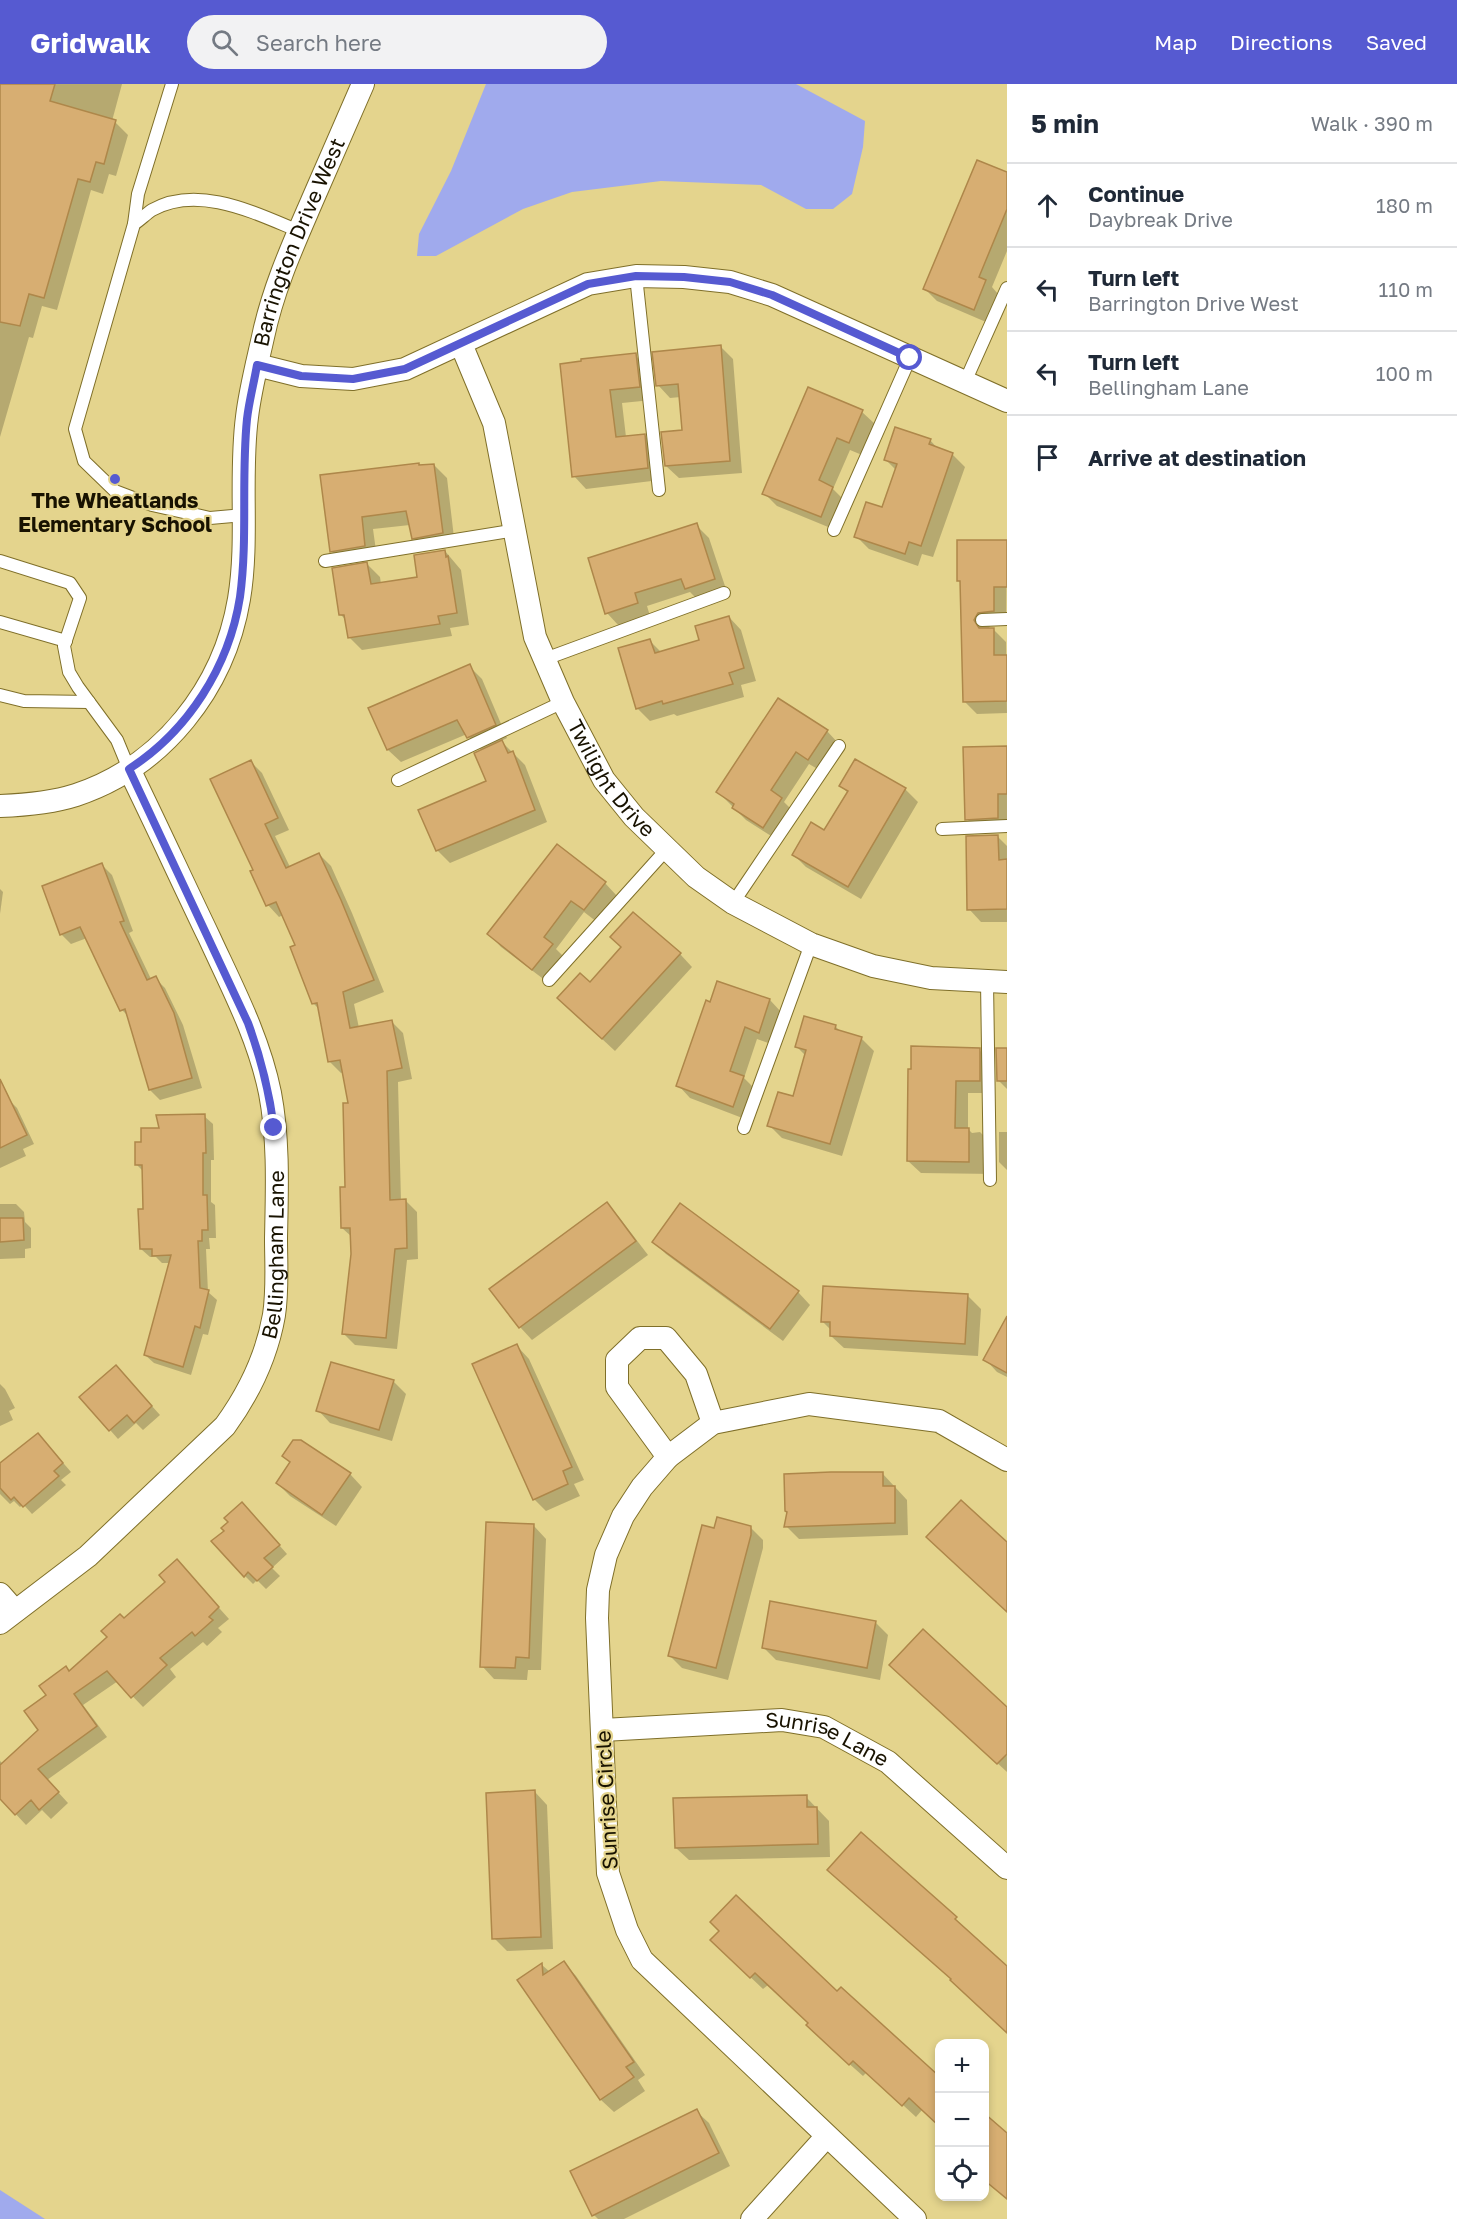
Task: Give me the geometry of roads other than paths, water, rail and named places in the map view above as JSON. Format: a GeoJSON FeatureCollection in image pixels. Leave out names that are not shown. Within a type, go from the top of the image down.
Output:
{"type":"FeatureCollection","features":[{"type":"Feature","properties":{"kind":"street","name":"Barrington Drive West"},"geometry":{"type":"LineString","coordinates":[[0,806],[39,804],[76,795],[129,769],[151,754],[182,723],[200,700],[221,659],[233,627],[239,599],[247,418],[270,308],[299,231],[363,84]]}},
{"type":"Feature","properties":{"kind":"street"},"geometry":{"type":"LineString","coordinates":[[257,365],[301,376],[353,379],[405,369],[588,284],[636,276],[684,277],[730,282],[772,295],[1007,401]]}},
{"type":"Feature","properties":{"kind":"street","name":"Twilight Drive"},"geometry":{"type":"LineString","coordinates":[[461,344],[494,423],[536,637],[562,702],[604,780],[634,818],[696,877],[733,903],[811,944],[873,966],[931,978],[997,982]]}},
{"type":"Feature","properties":{"kind":"street","name":"Bellingham Lane"},"geometry":{"type":"LineString","coordinates":[[5,1609],[88,1556],[225,1426],[241,1404],[255,1377],[274,1314],[276,1227],[274,1128],[270,1093],[261,1057],[223,967],[129,769]]}},
{"type":"Feature","properties":{"kind":"street"},"geometry":{"type":"LineString","coordinates":[[668,1457],[617,1387],[617,1360],[640,1338],[666,1338],[696,1374],[713,1423]]}},
{"type":"Feature","properties":{"kind":"street","name":"Sunrise Circle"},"geometry":{"type":"LineString","coordinates":[[915,2219],[642,1960],[627,1930],[608,1873],[597,1618],[598,1590],[606,1555],[623,1516],[642,1487],[668,1457],[713,1423],[809,1404],[939,1421],[1007,1460]]}},
{"type":"Feature","properties":{"kind":"street","name":"Sunrise Lane"},"geometry":{"type":"LineString","coordinates":[[603,1731],[771,1721],[824,1727],[888,1762],[1007,1868]]}},
{"type":"Feature","properties":{"kind":"street"},"geometry":{"type":"LineString","coordinates":[[752,2219],[826,2137]]}},
{"type":"Feature","properties":{"kind":"lane"},"geometry":{"type":"LineString","coordinates":[[172,84],[138,194],[134,224],[75,429],[84,461],[115,491],[152,505],[210,518],[244,515]]}},
{"type":"Feature","properties":{"kind":"lane"},"geometry":{"type":"LineString","coordinates":[[134,224],[152,210],[172,201],[195,199],[218,202],[299,231]]}},
{"type":"Feature","properties":{"kind":"lane"},"geometry":{"type":"LineString","coordinates":[[636,276],[659,490]]}},
{"type":"Feature","properties":{"kind":"lane"},"geometry":{"type":"LineString","coordinates":[[965,382],[1007,288]]}},
{"type":"Feature","properties":{"kind":"lane"},"geometry":{"type":"LineString","coordinates":[[834,530],[910,358]]}},
{"type":"Feature","properties":{"kind":"lane"},"geometry":{"type":"LineString","coordinates":[[325,561],[516,530]]}},
{"type":"Feature","properties":{"kind":"lane"},"geometry":{"type":"LineString","coordinates":[[0,561],[70,583],[80,598],[64,646],[69,672],[117,741],[129,769]]}},
{"type":"Feature","properties":{"kind":"lane"},"geometry":{"type":"LineString","coordinates":[[545,659],[724,593]]}},
{"type":"Feature","properties":{"kind":"lane"},"geometry":{"type":"LineString","coordinates":[[982,620],[1007,619]]}},
{"type":"Feature","properties":{"kind":"lane"},"geometry":{"type":"LineString","coordinates":[[0,622],[66,641]]}},
{"type":"Feature","properties":{"kind":"lane"},"geometry":{"type":"LineString","coordinates":[[0,695],[24,701],[89,702]]}},
{"type":"Feature","properties":{"kind":"lane"},"geometry":{"type":"LineString","coordinates":[[398,780],[562,702]]}},
{"type":"Feature","properties":{"kind":"lane"},"geometry":{"type":"LineString","coordinates":[[733,903],[839,746]]}},
{"type":"Feature","properties":{"kind":"lane"},"geometry":{"type":"LineString","coordinates":[[942,829],[1007,826]]}},
{"type":"Feature","properties":{"kind":"lane"},"geometry":{"type":"LineString","coordinates":[[549,980],[666,850]]}},
{"type":"Feature","properties":{"kind":"lane"},"geometry":{"type":"LineString","coordinates":[[744,1128],[811,944]]}},
{"type":"Feature","properties":{"kind":"lane"},"geometry":{"type":"LineString","coordinates":[[990,1180],[997,982]]}},
{"type":"Feature","properties":{"kind":"water"},"geometry":{"type":"Polygon","coordinates":[[[486,84],[796,84],[865,121],[863,147],[852,194],[833,209],[806,209],[761,185],[661,181],[572,192],[523,209],[436,256],[417,256],[419,234],[451,171],[486,84]]]}},
{"type":"Feature","properties":{"kind":"water"},"geometry":{"type":"Polygon","coordinates":[[[0,2190],[45,2219],[0,2219],[0,2190]]]}},
{"type":"Feature","properties":{"kind":"place","name":"The Wheatlands Elementary School"},"geometry":{"type":"Point","coordinates":[115,479]}}]}
